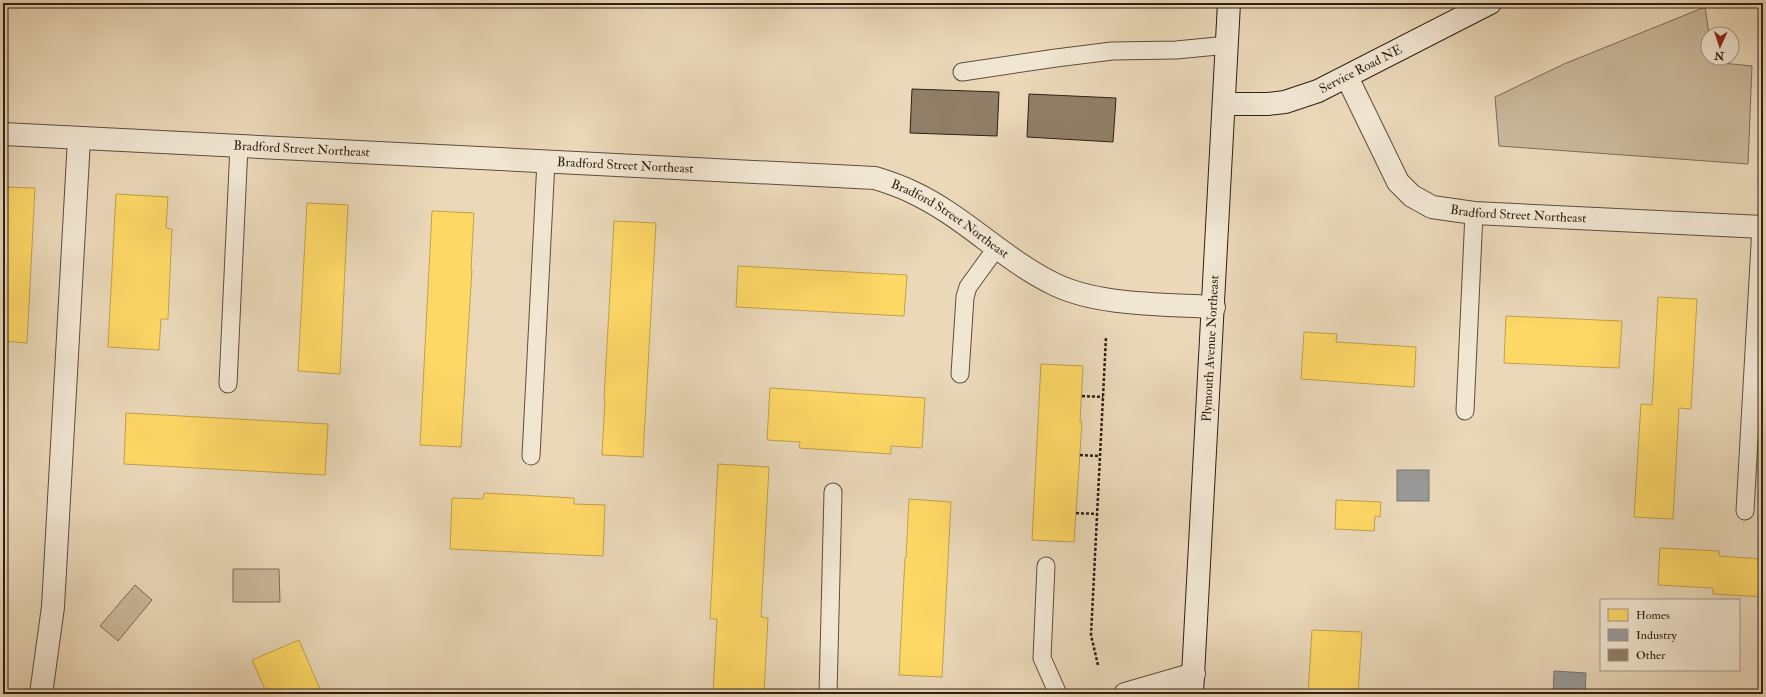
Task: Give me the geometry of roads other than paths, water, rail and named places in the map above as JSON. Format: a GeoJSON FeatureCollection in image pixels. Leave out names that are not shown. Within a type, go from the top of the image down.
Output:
{"type":"FeatureCollection","features":[{"type":"Feature","properties":{"kind":"street","name":"Plymouth Avenue Northeast"},"geometry":{"type":"LineString","coordinates":[[1193,684],[1230,3]]}},
{"type":"Feature","properties":{"kind":"street","name":"Service Road NE"},"geometry":{"type":"LineString","coordinates":[[1224,104],[1268,104],[1285,102],[1318,91],[1490,3]]}},
{"type":"Feature","properties":{"kind":"street","name":"Bradford Street Northeast"},"geometry":{"type":"LineString","coordinates":[[1347,77],[1398,182],[1412,196],[1432,207],[1474,213],[1762,227]]}},
{"type":"Feature","properties":{"kind":"street","name":"Bradford Street Northeast"},"geometry":{"type":"LineString","coordinates":[[3,134],[875,178],[913,192],[953,216],[1050,283],[1077,294],[1130,303],[1214,308]]}},
{"type":"Feature","properties":{"kind":"street"},"geometry":{"type":"LineString","coordinates":[[41,694],[53,607],[79,139]]}},
{"type":"Feature","properties":{"kind":"street"},"geometry":{"type":"LineString","coordinates":[[1125,694],[1193,684]]}},
{"type":"Feature","properties":{"kind":"lane"},"geometry":{"type":"LineString","coordinates":[[962,72],[1112,51],[1176,50],[1228,45]]}},
{"type":"Feature","properties":{"kind":"lane"},"geometry":{"type":"LineString","coordinates":[[228,384],[239,146]]}},
{"type":"Feature","properties":{"kind":"lane"},"geometry":{"type":"LineString","coordinates":[[530,456],[546,161]]}},
{"type":"Feature","properties":{"kind":"lane"},"geometry":{"type":"LineString","coordinates":[[1465,411],[1474,213]]}},
{"type":"Feature","properties":{"kind":"lane"},"geometry":{"type":"LineString","coordinates":[[1745,511],[1762,227]]}},
{"type":"Feature","properties":{"kind":"lane"},"geometry":{"type":"LineString","coordinates":[[960,374],[964,297],[968,287],[997,247]]}},
{"type":"Feature","properties":{"kind":"lane"},"geometry":{"type":"LineString","coordinates":[[828,694],[834,492]]}},
{"type":"Feature","properties":{"kind":"lane"},"geometry":{"type":"LineString","coordinates":[[1046,566],[1042,658],[1058,694]]}}]}
